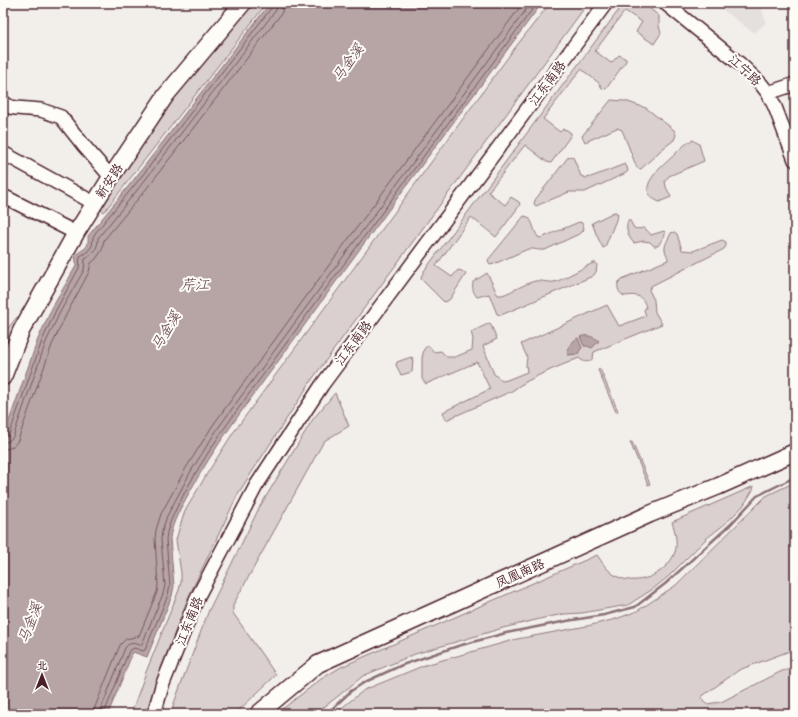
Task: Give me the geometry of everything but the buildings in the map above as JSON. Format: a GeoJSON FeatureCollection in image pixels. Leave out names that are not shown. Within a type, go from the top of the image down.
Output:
{"type":"FeatureCollection","features":[{"type":"Feature","properties":{"kind":"main road","name":"新安路"},"geometry":{"type":"LineString","coordinates":[[3,377],[21,331],[94,203],[166,95],[243,3]]}},
{"type":"Feature","properties":{"kind":"main road","name":"凤凰南路"},"geometry":{"type":"LineString","coordinates":[[258,714],[318,664],[650,514],[719,486],[795,452]]}},
{"type":"Feature","properties":{"kind":"street","name":"江东南路"},"geometry":{"type":"LineString","coordinates":[[154,714],[162,686],[198,596],[256,486],[322,385],[606,3]]}},
{"type":"Feature","properties":{"kind":"street","name":"江宁路"},"geometry":{"type":"LineString","coordinates":[[665,3],[740,64],[761,84],[768,93],[775,107],[795,160]]}},
{"type":"Feature","properties":{"kind":"street"},"geometry":{"type":"LineString","coordinates":[[768,93],[795,84]]}},
{"type":"Feature","properties":{"kind":"street"},"geometry":{"type":"LineString","coordinates":[[3,102],[10,107],[41,110],[61,117],[111,177]]}},
{"type":"Feature","properties":{"kind":"street"},"geometry":{"type":"LineString","coordinates":[[3,153],[94,203]]}},
{"type":"Feature","properties":{"kind":"street"},"geometry":{"type":"LineString","coordinates":[[3,196],[76,233]]}},
{"type":"Feature","properties":{"kind":"shaded area"},"geometry":{"type":"Polygon","coordinates":[[[249,3],[267,3],[104,212],[101,210],[101,206],[175,91],[249,3]]]}},
{"type":"Feature","properties":{"kind":"shaded area"},"geometry":{"type":"Polygon","coordinates":[[[550,3],[588,3],[313,378],[239,492],[188,598],[160,671],[147,714],[131,714],[179,590],[181,573],[176,540],[185,511],[233,433],[514,49],[550,3]]]}},
{"type":"Feature","properties":{"kind":"shaded area"},"geometry":{"type":"Polygon","coordinates":[[[624,3],[643,3],[659,16],[661,33],[654,44],[636,32],[642,22],[625,11],[595,51],[611,63],[619,55],[626,59],[626,61],[606,89],[602,88],[599,83],[581,69],[543,119],[560,132],[563,129],[567,130],[571,133],[571,135],[551,163],[547,162],[525,145],[488,192],[505,205],[511,197],[519,202],[520,205],[496,237],[471,217],[436,266],[452,277],[458,270],[466,274],[450,299],[446,302],[443,301],[422,280],[421,277],[424,271],[624,3]]]}},
{"type":"Feature","properties":{"kind":"shaded area"},"geometry":{"type":"Polygon","coordinates":[[[714,3],[760,3],[766,23],[754,33],[714,3]]]}},
{"type":"Feature","properties":{"kind":"shaded area"},"geometry":{"type":"Polygon","coordinates":[[[611,100],[625,101],[646,108],[674,130],[676,135],[674,140],[641,169],[637,168],[622,130],[617,128],[585,142],[582,136],[611,100]]]}},
{"type":"Feature","properties":{"kind":"shaded area"},"geometry":{"type":"Polygon","coordinates":[[[693,140],[699,144],[704,161],[669,176],[665,181],[671,197],[659,202],[648,192],[648,186],[651,180],[660,168],[678,150],[693,140]]]}},
{"type":"Feature","properties":{"kind":"shaded area"},"geometry":{"type":"Polygon","coordinates":[[[569,156],[573,157],[581,176],[586,178],[625,164],[628,171],[585,192],[569,192],[536,206],[534,204],[535,200],[569,156]]]}},
{"type":"Feature","properties":{"kind":"shaded area"},"geometry":{"type":"Polygon","coordinates":[[[614,212],[618,215],[605,247],[603,248],[592,223],[614,212]]]}},
{"type":"Feature","properties":{"kind":"shaded area"},"geometry":{"type":"Polygon","coordinates":[[[524,216],[530,219],[536,234],[541,238],[579,222],[582,223],[584,228],[581,233],[545,250],[528,249],[490,265],[488,260],[524,216]]]}},
{"type":"Feature","properties":{"kind":"shaded area"},"geometry":{"type":"Polygon","coordinates":[[[629,219],[634,228],[644,228],[651,235],[664,231],[665,235],[658,246],[654,246],[650,242],[643,241],[634,243],[627,231],[629,219]]]}},
{"type":"Feature","properties":{"kind":"shaded area"},"geometry":{"type":"Polygon","coordinates":[[[674,232],[677,234],[682,250],[693,251],[722,240],[726,242],[726,246],[724,249],[651,286],[649,290],[654,300],[655,312],[662,324],[594,352],[593,358],[588,362],[585,362],[579,358],[536,377],[512,391],[446,420],[443,412],[490,389],[477,362],[426,384],[422,379],[422,358],[424,349],[428,345],[434,352],[441,351],[447,357],[455,357],[472,350],[473,339],[471,332],[490,323],[497,339],[483,346],[494,374],[502,381],[527,372],[527,357],[521,344],[607,305],[619,326],[646,316],[644,310],[646,307],[643,300],[638,296],[622,295],[618,289],[618,283],[622,279],[668,260],[665,246],[671,233],[674,232]]]}},
{"type":"Feature","properties":{"kind":"shaded area"},"geometry":{"type":"Polygon","coordinates":[[[593,263],[596,263],[597,265],[596,272],[593,276],[501,315],[497,314],[489,294],[477,297],[473,290],[473,282],[487,273],[498,295],[502,295],[535,281],[558,281],[593,263]]]}},
{"type":"Feature","properties":{"kind":"shaded area"},"geometry":{"type":"Polygon","coordinates":[[[17,317],[20,318],[3,367],[3,337],[17,317]]]}},
{"type":"Feature","properties":{"kind":"shaded area"},"geometry":{"type":"Polygon","coordinates":[[[411,357],[413,358],[412,372],[401,375],[396,365],[397,362],[411,357]]]}},
{"type":"Feature","properties":{"kind":"shaded area"},"geometry":{"type":"Polygon","coordinates":[[[600,369],[618,411],[616,412],[598,370],[600,369]]]}},
{"type":"Feature","properties":{"kind":"shaded area"},"geometry":{"type":"Polygon","coordinates":[[[335,393],[349,426],[324,441],[233,605],[233,613],[276,675],[235,714],[170,714],[209,610],[259,508],[313,419],[335,393]]]}},
{"type":"Feature","properties":{"kind":"shaded area"},"geometry":{"type":"Polygon","coordinates":[[[630,442],[632,442],[650,484],[648,485],[630,442]]]}},
{"type":"Feature","properties":{"kind":"shaded area"},"geometry":{"type":"Polygon","coordinates":[[[795,482],[795,650],[739,670],[701,697],[706,704],[721,702],[782,671],[795,668],[795,714],[334,714],[364,690],[425,665],[517,639],[616,619],[637,611],[676,585],[766,496],[795,482]]]}},
{"type":"Feature","properties":{"kind":"shaded area"},"geometry":{"type":"Polygon","coordinates":[[[754,486],[743,506],[725,524],[707,538],[669,576],[653,589],[628,605],[548,617],[503,628],[415,654],[363,676],[315,714],[276,714],[321,679],[341,667],[597,555],[608,570],[621,578],[640,580],[649,577],[665,567],[675,552],[676,541],[672,522],[754,486]]]}},
{"type":"Feature","properties":{"kind":"water","name":"芹江"},"geometry":{"type":"Polygon","coordinates":[[[270,3],[542,3],[242,410],[199,476],[177,515],[171,532],[170,538],[174,586],[172,596],[147,657],[133,652],[108,714],[3,714],[3,438],[38,339],[52,308],[76,266],[75,256],[88,244],[88,236],[135,178],[270,3]]]}},
{"type":"Feature","properties":{"kind":"water"},"geometry":{"type":"Polygon","coordinates":[[[580,337],[595,338],[599,341],[592,348],[584,346],[580,337]]]}},
{"type":"Feature","properties":{"kind":"water"},"geometry":{"type":"Polygon","coordinates":[[[578,338],[582,348],[578,354],[568,355],[570,345],[578,338]]]}},
{"type":"Feature","properties":{"kind":"waterway"},"geometry":{"type":"LineString","coordinates":[[324,714],[333,708],[351,691],[365,682],[402,665],[458,646],[506,633],[604,615],[635,607],[665,584],[730,525],[757,496],[795,477]]}},
{"type":"Feature","properties":{"kind":"water label","name":"马金溪"},"geometry":{"type":"Point","coordinates":[348,63]}},
{"type":"Feature","properties":{"kind":"water label","name":"马金溪"},"geometry":{"type":"Point","coordinates":[166,331]}},
{"type":"Feature","properties":{"kind":"water label","name":"马金溪"},"geometry":{"type":"Point","coordinates":[30,623]}}]}
